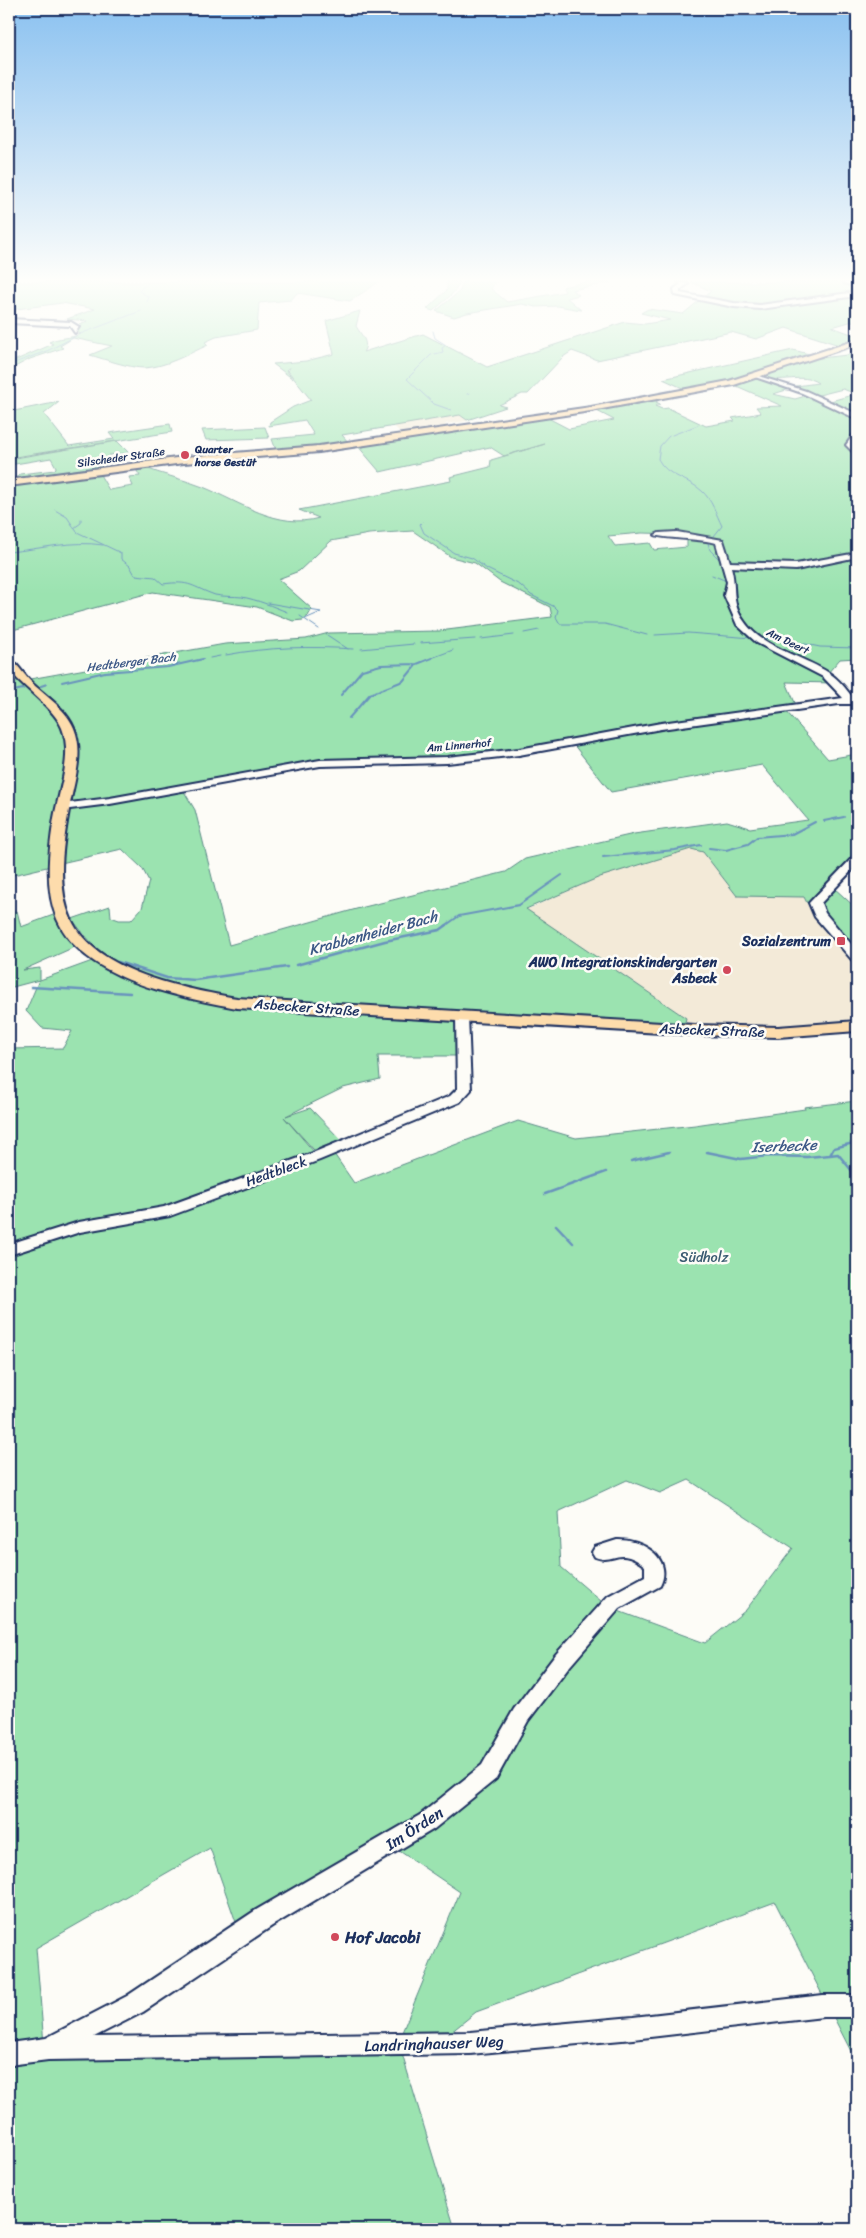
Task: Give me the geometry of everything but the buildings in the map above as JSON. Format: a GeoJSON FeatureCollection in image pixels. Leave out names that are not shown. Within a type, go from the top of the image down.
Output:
{"type":"FeatureCollection","features":[{"type":"Feature","properties":{"kind":"main road","name":"Silscheder Straße"},"geometry":{"type":"LineString","coordinates":[[10,482],[184,460],[328,448],[563,414],[716,386]]}},
{"type":"Feature","properties":{"kind":"main road","name":"Asbecker Straße"},"geometry":{"type":"LineString","coordinates":[[9,663],[60,716],[68,728],[71,742],[71,761],[62,807],[56,854],[57,890],[65,920],[82,943],[110,964],[130,975],[186,994],[237,1003],[695,1030],[778,1032],[857,1026]]}},
{"type":"Feature","properties":{"kind":"street"},"geometry":{"type":"LineString","coordinates":[[788,386],[857,417]]}},
{"type":"Feature","properties":{"kind":"street"},"geometry":{"type":"LineString","coordinates":[[857,436],[850,445],[857,454]]}},
{"type":"Feature","properties":{"kind":"street","name":"Am Deert"},"geometry":{"type":"LineString","coordinates":[[659,535],[677,534],[720,542],[731,582],[728,595],[740,623],[760,641],[826,675],[854,701]]}},
{"type":"Feature","properties":{"kind":"street"},"geometry":{"type":"LineString","coordinates":[[726,564],[796,567],[857,554]]}},
{"type":"Feature","properties":{"kind":"street","name":"Am Linnerhof"},"geometry":{"type":"LineString","coordinates":[[62,807],[110,801],[320,763],[438,760],[511,753],[661,726],[854,701]]}},
{"type":"Feature","properties":{"kind":"street"},"geometry":{"type":"LineString","coordinates":[[857,859],[814,903],[818,914],[857,958]]}},
{"type":"Feature","properties":{"kind":"street","name":"Hedtbleck"},"geometry":{"type":"LineString","coordinates":[[9,1250],[79,1227],[165,1212],[315,1157],[455,1099],[464,1090],[462,1016]]}},
{"type":"Feature","properties":{"kind":"street","name":"Im Örden"},"geometry":{"type":"LineString","coordinates":[[48,2050],[135,2004],[264,1918],[427,1822],[489,1772],[521,1714],[563,1660],[614,1602],[654,1580],[654,1564],[639,1551],[617,1547],[601,1552]]}},
{"type":"Feature","properties":{"kind":"street","name":"Landringhauser Weg"},"geometry":{"type":"LineString","coordinates":[[9,2054],[48,2050],[470,2043],[633,2028],[823,2006],[857,2006]]}},
{"type":"Feature","properties":{"kind":"shaded area"},"geometry":{"type":"Polygon","coordinates":[[[460,415],[468,421],[445,424],[450,430],[405,437],[393,425],[460,415]]]}},
{"type":"Feature","properties":{"kind":"shaded area"},"geometry":{"type":"Polygon","coordinates":[[[691,849],[703,852],[737,896],[803,897],[832,935],[857,962],[857,1023],[774,1029],[684,1026],[686,1018],[526,910],[600,877],[691,849]]]}},
{"type":"Feature","properties":{"kind":"green space"},"geometry":{"type":"Polygon","coordinates":[[[300,386],[535,386],[528,394],[522,394],[499,405],[506,407],[467,420],[460,415],[342,435],[350,444],[276,450],[272,439],[314,435],[305,420],[269,426],[270,422],[293,407],[311,400],[300,386]]]}},
{"type":"Feature","properties":{"kind":"green space"},"geometry":{"type":"Polygon","coordinates":[[[679,386],[708,386],[689,391],[679,386]]]}},
{"type":"Feature","properties":{"kind":"green space"},"geometry":{"type":"Polygon","coordinates":[[[738,386],[783,386],[790,389],[773,394],[795,399],[809,395],[857,418],[857,435],[849,445],[857,455],[857,658],[840,659],[827,674],[818,670],[833,683],[786,682],[796,705],[660,725],[508,752],[422,760],[355,761],[294,766],[66,806],[74,763],[75,748],[73,735],[68,723],[59,711],[30,679],[225,644],[306,639],[329,633],[439,631],[552,617],[550,607],[500,582],[475,563],[451,557],[413,531],[369,534],[331,541],[299,571],[278,579],[312,609],[303,620],[293,621],[257,607],[153,592],[9,631],[9,485],[99,473],[109,490],[133,486],[129,477],[140,476],[135,468],[143,467],[203,487],[260,513],[289,520],[304,521],[319,518],[299,510],[451,481],[450,477],[490,467],[491,460],[545,444],[504,456],[490,447],[380,472],[357,445],[548,418],[569,429],[614,420],[595,410],[657,399],[659,400],[656,402],[660,404],[655,406],[662,409],[668,408],[706,426],[735,421],[732,418],[761,413],[756,407],[782,406],[738,386]],[[642,533],[608,536],[615,546],[650,543],[654,550],[687,547],[687,539],[679,535],[706,538],[679,534],[642,533]],[[737,622],[746,633],[791,656],[757,638],[737,622]]]}},
{"type":"Feature","properties":{"kind":"green space"},"geometry":{"type":"Polygon","coordinates":[[[857,386],[857,416],[827,402],[856,394],[843,389],[815,396],[789,387],[857,386]]]}},
{"type":"Feature","properties":{"kind":"green space"},"geometry":{"type":"Polygon","coordinates":[[[59,402],[44,414],[69,446],[114,439],[109,433],[170,424],[172,432],[9,458],[9,412],[59,402]]]}},
{"type":"Feature","properties":{"kind":"green space"},"geometry":{"type":"Polygon","coordinates":[[[265,427],[269,438],[206,440],[202,430],[265,427]]]}},
{"type":"Feature","properties":{"kind":"green space"},"geometry":{"type":"Polygon","coordinates":[[[117,441],[129,453],[109,455],[111,459],[99,461],[105,470],[12,481],[20,474],[55,470],[56,467],[51,458],[9,465],[9,459],[117,441]]]}},
{"type":"Feature","properties":{"kind":"green space"},"geometry":{"type":"Polygon","coordinates":[[[9,667],[38,695],[58,718],[65,739],[66,774],[51,866],[9,876],[9,667]]]}},
{"type":"Feature","properties":{"kind":"green space","name":"Südholz"},"geometry":{"type":"Polygon","coordinates":[[[785,710],[828,759],[857,754],[857,856],[807,903],[804,897],[737,896],[703,852],[691,849],[600,877],[526,909],[686,1018],[684,1026],[693,1033],[461,1021],[458,1056],[378,1056],[380,1079],[343,1088],[286,1116],[310,1108],[341,1140],[314,1150],[284,1117],[321,1160],[334,1154],[354,1183],[518,1121],[576,1138],[695,1125],[805,1109],[804,1107],[857,1101],[857,2063],[775,1902],[476,2012],[440,2041],[398,2042],[460,1892],[392,1846],[444,1816],[493,1774],[527,1711],[545,1685],[610,1608],[705,1643],[746,1610],[793,1548],[689,1480],[660,1493],[627,1480],[558,1512],[561,1567],[608,1607],[549,1671],[526,1703],[482,1774],[435,1812],[238,1928],[210,1848],[36,1948],[44,2044],[9,2047],[9,1049],[63,1048],[72,1031],[42,1028],[26,1011],[39,980],[9,988],[9,912],[17,911],[21,927],[56,914],[59,922],[79,945],[23,970],[40,968],[40,980],[95,960],[124,976],[127,967],[103,953],[89,940],[72,919],[110,906],[111,917],[119,920],[131,920],[142,908],[149,881],[142,868],[122,849],[61,863],[68,810],[182,788],[195,810],[229,945],[360,908],[506,872],[525,859],[634,834],[727,821],[750,828],[808,820],[762,765],[611,792],[573,744],[663,727],[785,710]]]}},
{"type":"Feature","properties":{"kind":"green space"},"geometry":{"type":"Polygon","coordinates":[[[833,887],[857,909],[857,950],[823,917],[819,904],[833,887]]]}},
{"type":"Feature","properties":{"kind":"green space"},"geometry":{"type":"Polygon","coordinates":[[[402,2054],[455,2229],[9,2229],[9,2059],[402,2054]]]}},
{"type":"Feature","properties":{"kind":"waterway"},"geometry":{"type":"LineString","coordinates":[[415,386],[434,404],[451,410]]}},
{"type":"Feature","properties":{"kind":"waterway"},"geometry":{"type":"LineString","coordinates":[[672,435],[698,425]]}},
{"type":"Feature","properties":{"kind":"waterway"},"geometry":{"type":"LineString","coordinates":[[669,436],[660,446],[658,459],[672,474],[702,491],[714,507],[722,526],[714,536]]}},
{"type":"Feature","properties":{"kind":"waterway"},"geometry":{"type":"LineString","coordinates":[[55,510],[67,517],[74,528]]}},
{"type":"Feature","properties":{"kind":"waterway"},"geometry":{"type":"LineString","coordinates":[[74,528],[81,523],[81,519]]}},
{"type":"Feature","properties":{"kind":"waterway"},"geometry":{"type":"LineString","coordinates":[[422,522],[420,524],[424,533],[454,553],[472,558],[487,569],[520,585],[531,595],[555,607],[558,610],[556,617],[560,624],[605,624],[647,635]]}},
{"type":"Feature","properties":{"kind":"waterway"},"geometry":{"type":"LineString","coordinates":[[74,528],[77,532],[121,553],[121,559],[130,566],[135,575],[155,577],[163,584],[180,583],[191,585],[215,595],[248,598],[287,612]]}},
{"type":"Feature","properties":{"kind":"waterway"},"geometry":{"type":"LineString","coordinates":[[708,543],[710,550],[722,562]]}},
{"type":"Feature","properties":{"kind":"waterway"},"geometry":{"type":"LineString","coordinates":[[9,552],[68,544],[103,545]]}},
{"type":"Feature","properties":{"kind":"waterway"},"geometry":{"type":"LineString","coordinates":[[712,575],[729,582]]}},
{"type":"Feature","properties":{"kind":"waterway"},"geometry":{"type":"LineString","coordinates":[[268,603],[321,612],[305,619]]}},
{"type":"Feature","properties":{"kind":"waterway"},"geometry":{"type":"LineString","coordinates":[[300,616],[319,629]]}},
{"type":"Feature","properties":{"kind":"waterway","name":"Hedtberger Bach"},"geometry":{"type":"LineString","coordinates":[[524,633],[539,630]]}},
{"type":"Feature","properties":{"kind":"waterway","name":"Hedtberger Bach"},"geometry":{"type":"LineString","coordinates":[[655,635],[688,633],[752,638]]}},
{"type":"Feature","properties":{"kind":"waterway"},"geometry":{"type":"LineString","coordinates":[[327,635],[348,649]]}},
{"type":"Feature","properties":{"kind":"waterway","name":"Hedtberger Bach"},"geometry":{"type":"LineString","coordinates":[[481,639],[514,635]]}},
{"type":"Feature","properties":{"kind":"waterway","name":"Hedtberger Bach"},"geometry":{"type":"LineString","coordinates":[[761,638],[786,640],[820,647],[857,648]]}},
{"type":"Feature","properties":{"kind":"waterway","name":"Hedtberger Bach"},"geometry":{"type":"LineString","coordinates":[[420,643],[475,639]]}},
{"type":"Feature","properties":{"kind":"waterway","name":"Hedtberger Bach"},"geometry":{"type":"LineString","coordinates":[[361,649],[414,644]]}},
{"type":"Feature","properties":{"kind":"waterway","name":"Hedtberger Bach"},"geometry":{"type":"LineString","coordinates":[[226,655],[289,648],[348,649]]}},
{"type":"Feature","properties":{"kind":"waterway","name":"Hedtberger Bach"},"geometry":{"type":"LineString","coordinates":[[348,649],[353,649]]}},
{"type":"Feature","properties":{"kind":"waterway"},"geometry":{"type":"LineString","coordinates":[[429,659],[453,650]]}},
{"type":"Feature","properties":{"kind":"waterway","name":"Hedtberger Bach"},"geometry":{"type":"LineString","coordinates":[[210,658],[220,656]]}},
{"type":"Feature","properties":{"kind":"waterway"},"geometry":{"type":"LineString","coordinates":[[417,664],[432,658]]}},
{"type":"Feature","properties":{"kind":"waterway","name":"Hedtberger Bach"},"geometry":{"type":"LineString","coordinates":[[62,682],[105,672],[168,667],[203,659]]}},
{"type":"Feature","properties":{"kind":"waterway"},"geometry":{"type":"LineString","coordinates":[[341,695],[362,670],[381,665],[417,664]]}},
{"type":"Feature","properties":{"kind":"waterway"},"geometry":{"type":"LineString","coordinates":[[349,718],[370,694],[403,681],[417,664]]}},
{"type":"Feature","properties":{"kind":"waterway","name":"Hedtberger Bach"},"geometry":{"type":"LineString","coordinates":[[41,686],[47,684]]}},
{"type":"Feature","properties":{"kind":"waterway","name":"Hedtberger Bach"},"geometry":{"type":"LineString","coordinates":[[9,692],[23,689]]}},
{"type":"Feature","properties":{"kind":"waterway","name":"Krabbenheider Bach"},"geometry":{"type":"LineString","coordinates":[[824,821],[844,817]]}},
{"type":"Feature","properties":{"kind":"waterway","name":"Krabbenheider Bach"},"geometry":{"type":"LineString","coordinates":[[709,848],[726,850],[748,844],[757,837],[792,834],[815,822]]}},
{"type":"Feature","properties":{"kind":"waterway","name":"Krabbenheider Bach"},"geometry":{"type":"LineString","coordinates":[[603,857],[675,850],[701,845]]}},
{"type":"Feature","properties":{"kind":"waterway","name":"Krabbenheider Bach"},"geometry":{"type":"LineString","coordinates":[[445,926],[459,916],[519,905],[562,875]]}},
{"type":"Feature","properties":{"kind":"waterway","name":"Krabbenheider Bach"},"geometry":{"type":"LineString","coordinates":[[296,965],[385,941],[440,930],[447,925]]}},
{"type":"Feature","properties":{"kind":"waterway","name":"Krabbenheider Bach"},"geometry":{"type":"LineString","coordinates":[[118,962],[167,978],[195,980],[287,967]]}},
{"type":"Feature","properties":{"kind":"waterway","name":"Krabbenheider Bach"},"geometry":{"type":"LineString","coordinates":[[31,987],[130,993]]}},
{"type":"Feature","properties":{"kind":"waterway","name":"Iserbecke"},"geometry":{"type":"LineString","coordinates":[[830,1155],[834,1148],[857,1142]]}},
{"type":"Feature","properties":{"kind":"waterway","name":"Iserbecke"},"geometry":{"type":"LineString","coordinates":[[631,1161],[669,1152]]}},
{"type":"Feature","properties":{"kind":"waterway","name":"Iserbecke"},"geometry":{"type":"LineString","coordinates":[[707,1152],[741,1159],[768,1156],[807,1157],[830,1155]]}},
{"type":"Feature","properties":{"kind":"waterway"},"geometry":{"type":"LineString","coordinates":[[830,1155],[838,1154],[857,1177]]}},
{"type":"Feature","properties":{"kind":"waterway","name":"Iserbecke"},"geometry":{"type":"LineString","coordinates":[[545,1194],[606,1172]]}},
{"type":"Feature","properties":{"kind":"waterway"},"geometry":{"type":"LineString","coordinates":[[855,1265],[852,1239],[857,1201]]}},
{"type":"Feature","properties":{"kind":"waterway"},"geometry":{"type":"LineString","coordinates":[[556,1225],[573,1243]]}},
{"type":"Feature","properties":{"kind":"waterway"},"geometry":{"type":"LineString","coordinates":[[855,1264],[857,1287]]}},
{"type":"Feature","properties":{"kind":"place","name":"Quarter horse Gestüt"},"geometry":{"type":"Point","coordinates":[185,455]}},
{"type":"Feature","properties":{"kind":"place","name":"Sozialzentrum"},"geometry":{"type":"Point","coordinates":[841,941]}},
{"type":"Feature","properties":{"kind":"place","name":"AWO Integrationskindergarten Asbeck"},"geometry":{"type":"Point","coordinates":[727,970]}},
{"type":"Feature","properties":{"kind":"place","name":"Hof Jacobi"},"geometry":{"type":"Point","coordinates":[335,1937]}}]}
